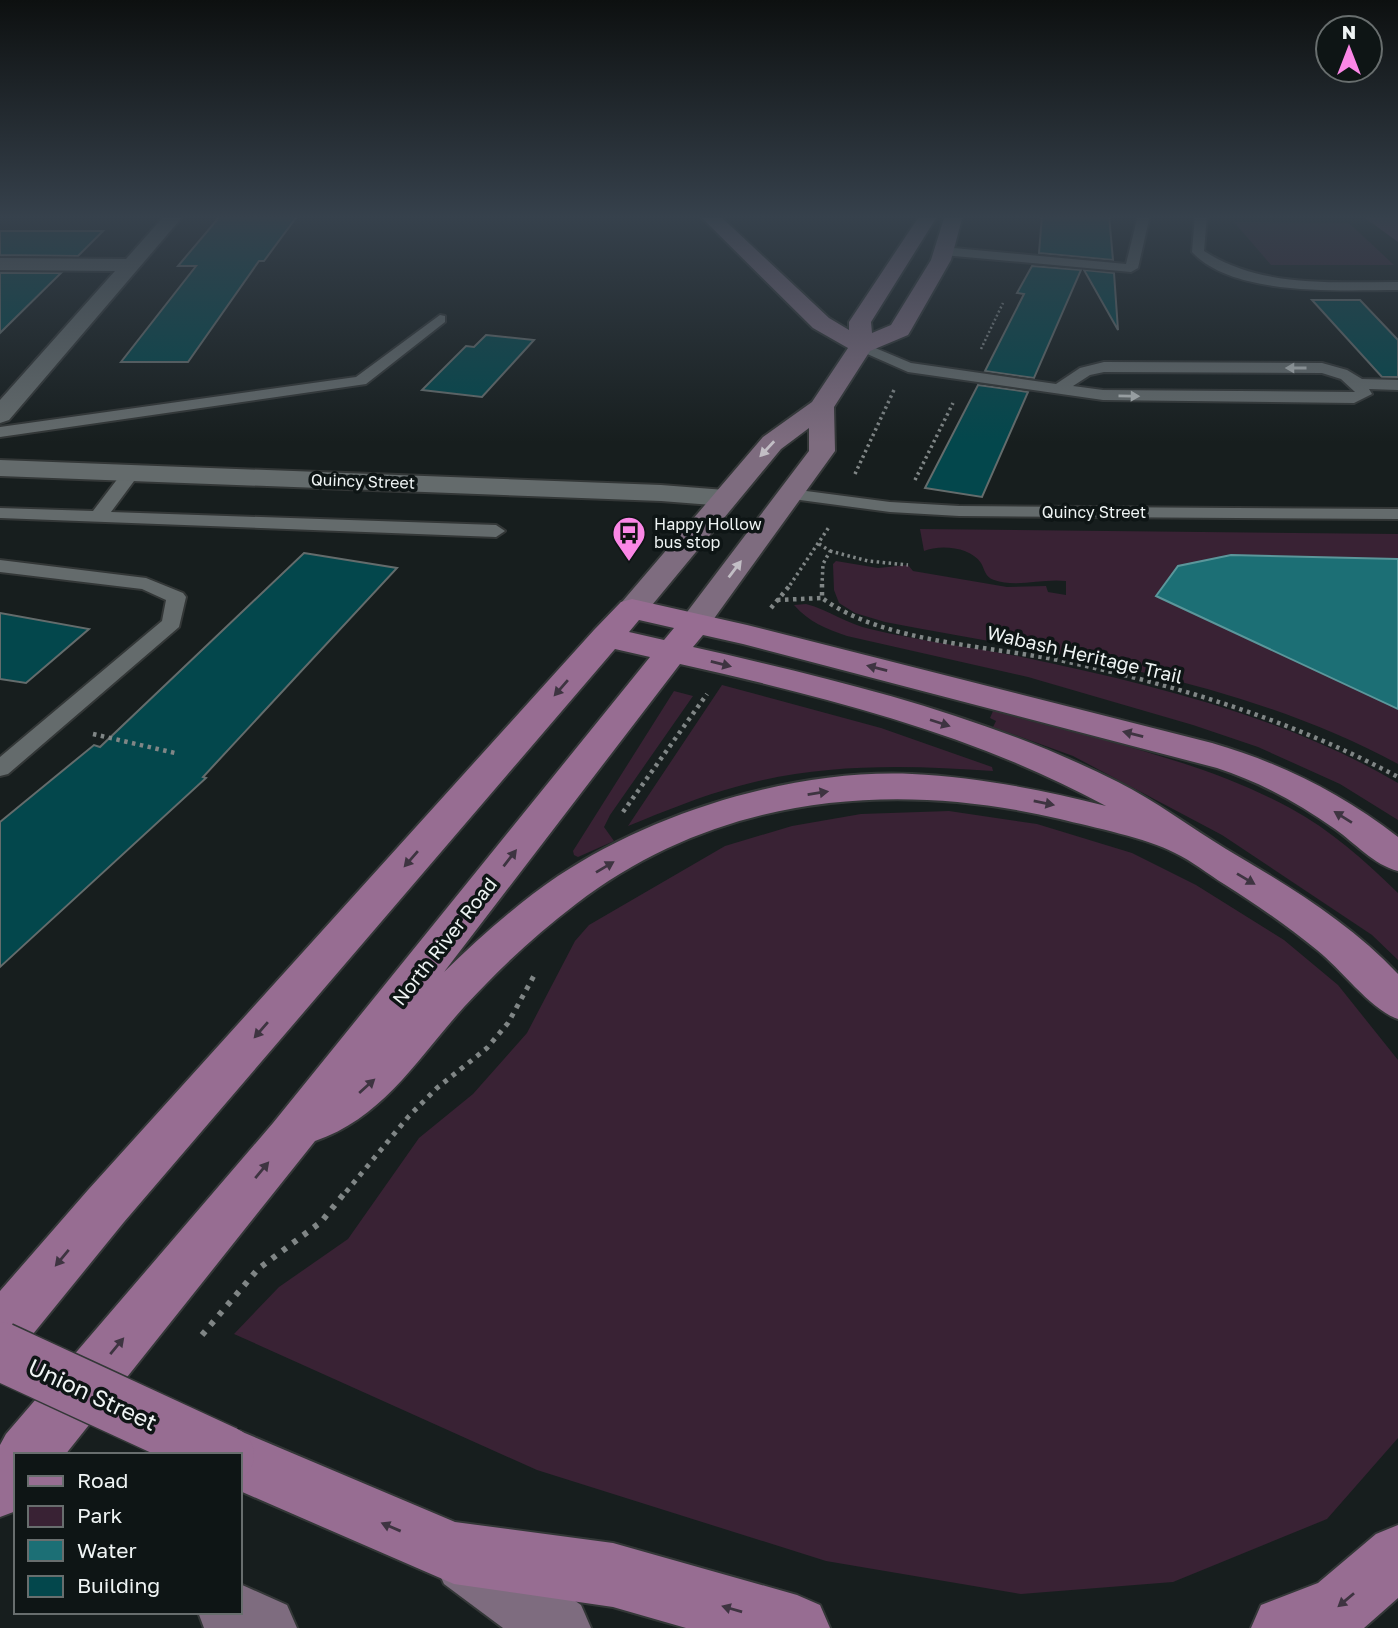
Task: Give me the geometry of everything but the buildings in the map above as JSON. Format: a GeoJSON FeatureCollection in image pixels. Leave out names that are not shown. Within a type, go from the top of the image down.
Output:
{"type":"FeatureCollection","features":[{"type":"Feature","properties":{"kind":"main road"},"geometry":{"type":"LineString","coordinates":[[787,291],[821,323],[861,346]]}},
{"type":"Feature","properties":{"kind":"main road"},"geometry":{"type":"LineString","coordinates":[[861,346],[860,321],[880,291]]}},
{"type":"Feature","properties":{"kind":"main road"},"geometry":{"type":"LineString","coordinates":[[0,1332],[115,1195],[619,623],[772,443],[821,407],[861,346],[900,330],[921,291]]}},
{"type":"Feature","properties":{"kind":"main road","name":"North River Road"},"geometry":{"type":"LineString","coordinates":[[29,1453],[290,1137],[683,638],[822,451],[821,407]]}},
{"type":"Feature","properties":{"kind":"main road"},"geometry":{"type":"LineString","coordinates":[[619,623],[1199,751],[1261,771],[1317,800],[1365,830],[1398,858]]}},
{"type":"Feature","properties":{"kind":"main road"},"geometry":{"type":"LineString","coordinates":[[683,638],[1004,745],[1133,806],[1266,891],[1336,941],[1398,1002]]}},
{"type":"Feature","properties":{"kind":"main road"},"geometry":{"type":"LineString","coordinates":[[290,1137],[367,1088],[465,976],[529,919],[580,882],[635,849],[692,824],[753,805],[822,791],[917,787],[964,789],[1047,803],[1188,843]]}},
{"type":"Feature","properties":{"kind":"main road","name":"Union Street"},"geometry":{"type":"LineString","coordinates":[[0,1351],[221,1453]]}},
{"type":"Feature","properties":{"kind":"main road","name":"Union Street"},"geometry":{"type":"LineString","coordinates":[[247,1465],[454,1553],[613,1575],[797,1628]]}},
{"type":"Feature","properties":{"kind":"main road"},"geometry":{"type":"LineString","coordinates":[[0,1487],[14,1470]]}},
{"type":"Feature","properties":{"kind":"main road"},"geometry":{"type":"LineString","coordinates":[[454,1553],[558,1628]]}},
{"type":"Feature","properties":{"kind":"main road"},"geometry":{"type":"LineString","coordinates":[[1284,1628],[1338,1608],[1398,1556]]}},
{"type":"Feature","properties":{"kind":"main road"},"geometry":{"type":"LineString","coordinates":[[234,1614],[264,1628]]}},
{"type":"Feature","properties":{"kind":"street"},"geometry":{"type":"LineString","coordinates":[[0,415],[108,291]]}},
{"type":"Feature","properties":{"kind":"street","name":"Quincy Street"},"geometry":{"type":"LineString","coordinates":[[0,468],[661,493],[725,498]]}},
{"type":"Feature","properties":{"kind":"lane"},"geometry":{"type":"LineString","coordinates":[[0,432],[361,381],[440,319]]}},
{"type":"Feature","properties":{"kind":"lane"},"geometry":{"type":"LineString","coordinates":[[861,346],[908,368],[1062,387],[1103,395],[1354,398],[1364,394],[1360,384]]}},
{"type":"Feature","properties":{"kind":"lane"},"geometry":{"type":"LineString","coordinates":[[1062,387],[1086,371],[1104,367],[1322,368],[1342,372],[1360,384],[1398,385]]}},
{"type":"Feature","properties":{"kind":"lane"},"geometry":{"type":"LineString","coordinates":[[98,516],[131,472]]}},
{"type":"Feature","properties":{"kind":"lane","name":"Quincy Street"},"geometry":{"type":"LineString","coordinates":[[791,494],[890,507],[959,511],[1398,514]]}},
{"type":"Feature","properties":{"kind":"lane"},"geometry":{"type":"LineString","coordinates":[[0,513],[496,531]]}},
{"type":"Feature","properties":{"kind":"lane"},"geometry":{"type":"LineString","coordinates":[[0,566],[146,584],[176,597],[172,623],[54,725],[11,751],[0,769]]}},
{"type":"Feature","properties":{"kind":"path"},"geometry":{"type":"LineString","coordinates":[[978,357],[1003,303]]}},
{"type":"Feature","properties":{"kind":"path"},"geometry":{"type":"LineString","coordinates":[[852,480],[895,389]]}},
{"type":"Feature","properties":{"kind":"path"},"geometry":{"type":"LineString","coordinates":[[912,485],[957,395]]}},
{"type":"Feature","properties":{"kind":"path"},"geometry":{"type":"LineString","coordinates":[[830,551],[822,564],[822,598],[777,600],[835,518]]}},
{"type":"Feature","properties":{"kind":"path"},"geometry":{"type":"LineString","coordinates":[[819,544],[847,558],[879,564],[908,565]]}},
{"type":"Feature","properties":{"kind":"path","name":"Wabash Heritage Trail"},"geometry":{"type":"LineString","coordinates":[[822,598],[846,616],[878,626],[1045,657],[1230,704],[1295,727],[1398,776]]}},
{"type":"Feature","properties":{"kind":"path"},"geometry":{"type":"LineString","coordinates":[[618,821],[715,684]]}},
{"type":"Feature","properties":{"kind":"path"},"geometry":{"type":"LineString","coordinates":[[54,725],[175,753]]}},
{"type":"Feature","properties":{"kind":"path"},"geometry":{"type":"LineString","coordinates":[[202,1335],[258,1269],[321,1222],[418,1107],[487,1048],[508,1023],[541,962]]}},
{"type":"Feature","properties":{"kind":"green space"},"geometry":{"type":"Polygon","coordinates":[[[920,529],[1398,534],[1398,559],[1231,555],[1178,566],[1157,596],[1398,709],[1398,764],[1338,735],[1212,690],[1083,659],[885,622],[855,613],[839,603],[834,590],[833,564],[836,561],[878,568],[908,565],[913,571],[1007,587],[1046,586],[1048,592],[1066,595],[1066,581],[1003,582],[989,577],[981,563],[963,550],[938,548],[924,551],[920,529]]]}},
{"type":"Feature","properties":{"kind":"green space"},"geometry":{"type":"Polygon","coordinates":[[[806,604],[870,629],[1022,657],[1119,679],[1263,721],[1354,759],[1398,783],[1398,820],[1340,784],[1258,747],[1193,725],[1028,677],[847,636],[818,624],[794,605],[806,604]]]}},
{"type":"Feature","properties":{"kind":"green space"},"geometry":{"type":"Polygon","coordinates":[[[722,685],[881,728],[992,767],[993,771],[897,767],[801,773],[725,790],[628,826],[722,685]]]}},
{"type":"Feature","properties":{"kind":"green space"},"geometry":{"type":"Polygon","coordinates":[[[674,691],[693,696],[610,815],[604,827],[614,841],[578,857],[574,855],[573,851],[674,691]]]}},
{"type":"Feature","properties":{"kind":"green space"},"geometry":{"type":"Polygon","coordinates":[[[993,711],[1144,751],[1219,776],[1290,808],[1320,826],[1398,893],[1398,960],[1372,935],[1222,835],[1073,756],[993,727],[996,721],[990,718],[993,711]]]}},
{"type":"Feature","properties":{"kind":"green space"},"geometry":{"type":"Polygon","coordinates":[[[949,811],[1037,824],[1132,853],[1196,885],[1284,940],[1338,985],[1398,1060],[1398,1438],[1327,1519],[1173,1582],[1021,1594],[826,1561],[537,1470],[234,1334],[279,1287],[348,1239],[419,1138],[473,1094],[527,1033],[575,941],[589,925],[725,846],[792,826],[861,814],[949,811]]]}},
{"type":"Feature","properties":{"kind":"water"},"geometry":{"type":"Polygon","coordinates":[[[1231,555],[1398,559],[1398,709],[1156,596],[1178,566],[1231,555]]]}},
{"type":"Feature","properties":{"kind":"place","name":"Happy Hollow bus stop"},"geometry":{"type":"Point","coordinates":[629,563]}}]}
